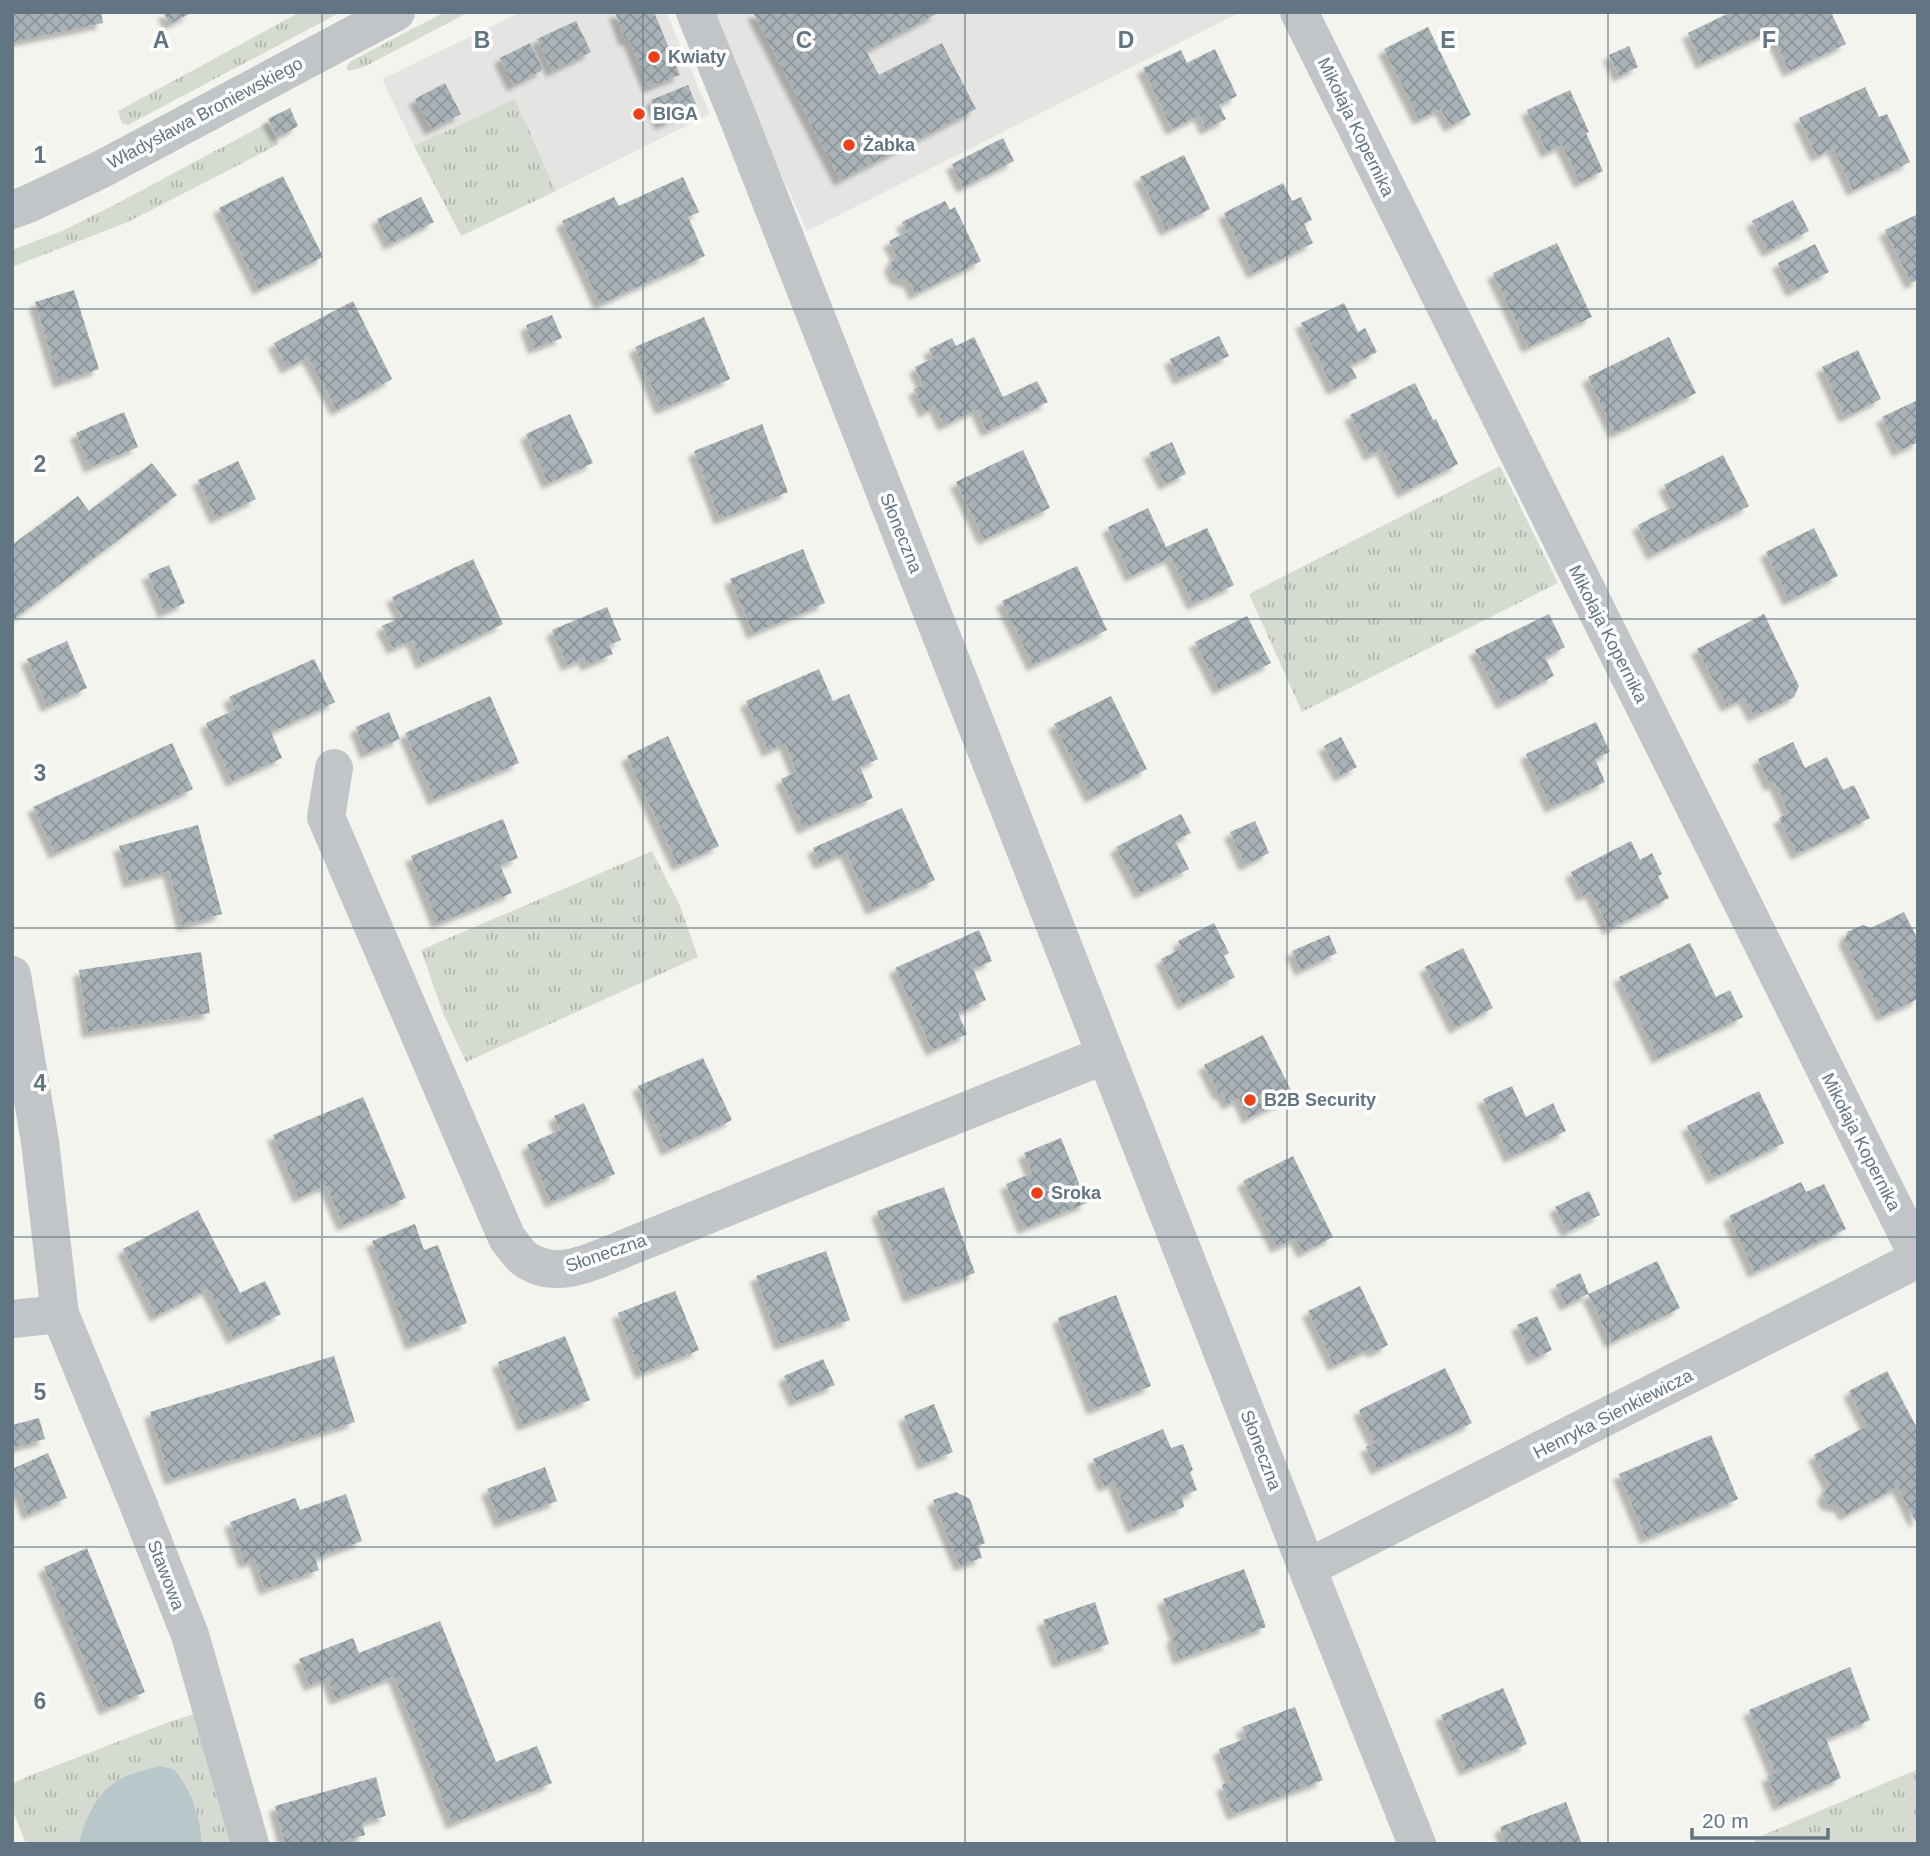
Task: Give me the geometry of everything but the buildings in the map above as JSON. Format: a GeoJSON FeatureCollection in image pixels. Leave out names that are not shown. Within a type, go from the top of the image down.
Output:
{"type":"FeatureCollection","features":[{"type":"Feature","properties":{"kind":"street","name":"Władysława Broniewskiego"},"geometry":{"type":"LineString","coordinates":[[12,210],[100,170],[396,12]]}},
{"type":"Feature","properties":{"kind":"street","name":"Słoneczna"},"geometry":{"type":"LineString","coordinates":[[695,12],[1417,1844]]}},
{"type":"Feature","properties":{"kind":"street","name":"Mikołaja Kopernika"},"geometry":{"type":"LineString","coordinates":[[1299,12],[1918,1257]]}},
{"type":"Feature","properties":{"kind":"street","name":"Słoneczna"},"geometry":{"type":"LineString","coordinates":[[334,768],[326,817],[507,1238],[525,1259],[546,1269],[569,1269],[608,1255],[1105,1055]]}},
{"type":"Feature","properties":{"kind":"street","name":"Stawowa"},"geometry":{"type":"LineString","coordinates":[[12,975],[38,1130],[60,1314],[190,1635],[250,1844]]}},
{"type":"Feature","properties":{"kind":"street","name":"Henryka Sienkiewicza"},"geometry":{"type":"LineString","coordinates":[[1307,1568],[1918,1257]]}},
{"type":"Feature","properties":{"kind":"street"},"geometry":{"type":"LineString","coordinates":[[12,1318],[60,1314]]}},
{"type":"Feature","properties":{"kind":"shaded area"},"geometry":{"type":"Polygon","coordinates":[[[521,12],[666,12],[710,114],[556,191],[515,99],[414,146],[382,79],[521,12]]]}},
{"type":"Feature","properties":{"kind":"shaded area"},"geometry":{"type":"Polygon","coordinates":[[[708,12],[1241,12],[807,231],[708,12]]]}},
{"type":"Feature","properties":{"kind":"shaded area"},"geometry":{"type":"Polygon","coordinates":[[[159,1766],[174,1769],[186,1786],[197,1813],[202,1844],[79,1844],[89,1813],[108,1788],[126,1776],[159,1766]]]}},
{"type":"Feature","properties":{"kind":"green space"},"geometry":{"type":"Polygon","coordinates":[[[300,12],[341,12],[128,125],[122,123],[118,111],[300,12]]]}},
{"type":"Feature","properties":{"kind":"green space"},"geometry":{"type":"Polygon","coordinates":[[[445,12],[469,12],[364,67],[349,71],[346,68],[351,61],[445,12]]]}},
{"type":"Feature","properties":{"kind":"green space"},"geometry":{"type":"Polygon","coordinates":[[[515,99],[556,191],[461,236],[414,146],[515,99]]]}},
{"type":"Feature","properties":{"kind":"green space"},"geometry":{"type":"Polygon","coordinates":[[[267,123],[279,144],[128,222],[12,267],[12,250],[62,231],[267,123]]]}},
{"type":"Feature","properties":{"kind":"green space"},"geometry":{"type":"Polygon","coordinates":[[[1500,466],[1558,583],[1302,712],[1249,594],[1500,466]]]}},
{"type":"Feature","properties":{"kind":"green space"},"geometry":{"type":"Polygon","coordinates":[[[652,851],[680,906],[698,957],[466,1062],[443,1013],[421,950],[652,851]]]}},
{"type":"Feature","properties":{"kind":"green space"},"geometry":{"type":"Polygon","coordinates":[[[197,1713],[236,1844],[202,1844],[197,1813],[186,1786],[174,1769],[159,1766],[126,1776],[89,1813],[79,1844],[26,1844],[12,1809],[12,1784],[197,1713]]]}},
{"type":"Feature","properties":{"kind":"green space"},"geometry":{"type":"Polygon","coordinates":[[[1918,1769],[1918,1844],[1756,1844],[1754,1839],[1918,1769]]]}},
{"type":"Feature","properties":{"kind":"place","name":"Kwiaty"},"geometry":{"type":"Point","coordinates":[654,57]}},
{"type":"Feature","properties":{"kind":"place","name":"BIGA"},"geometry":{"type":"Point","coordinates":[639,114]}},
{"type":"Feature","properties":{"kind":"place","name":"Żabka"},"geometry":{"type":"Point","coordinates":[849,145]}},
{"type":"Feature","properties":{"kind":"place","name":"B2B Security"},"geometry":{"type":"Point","coordinates":[1250,1100]}},
{"type":"Feature","properties":{"kind":"place","name":"Sroka"},"geometry":{"type":"Point","coordinates":[1037,1193]}}]}
